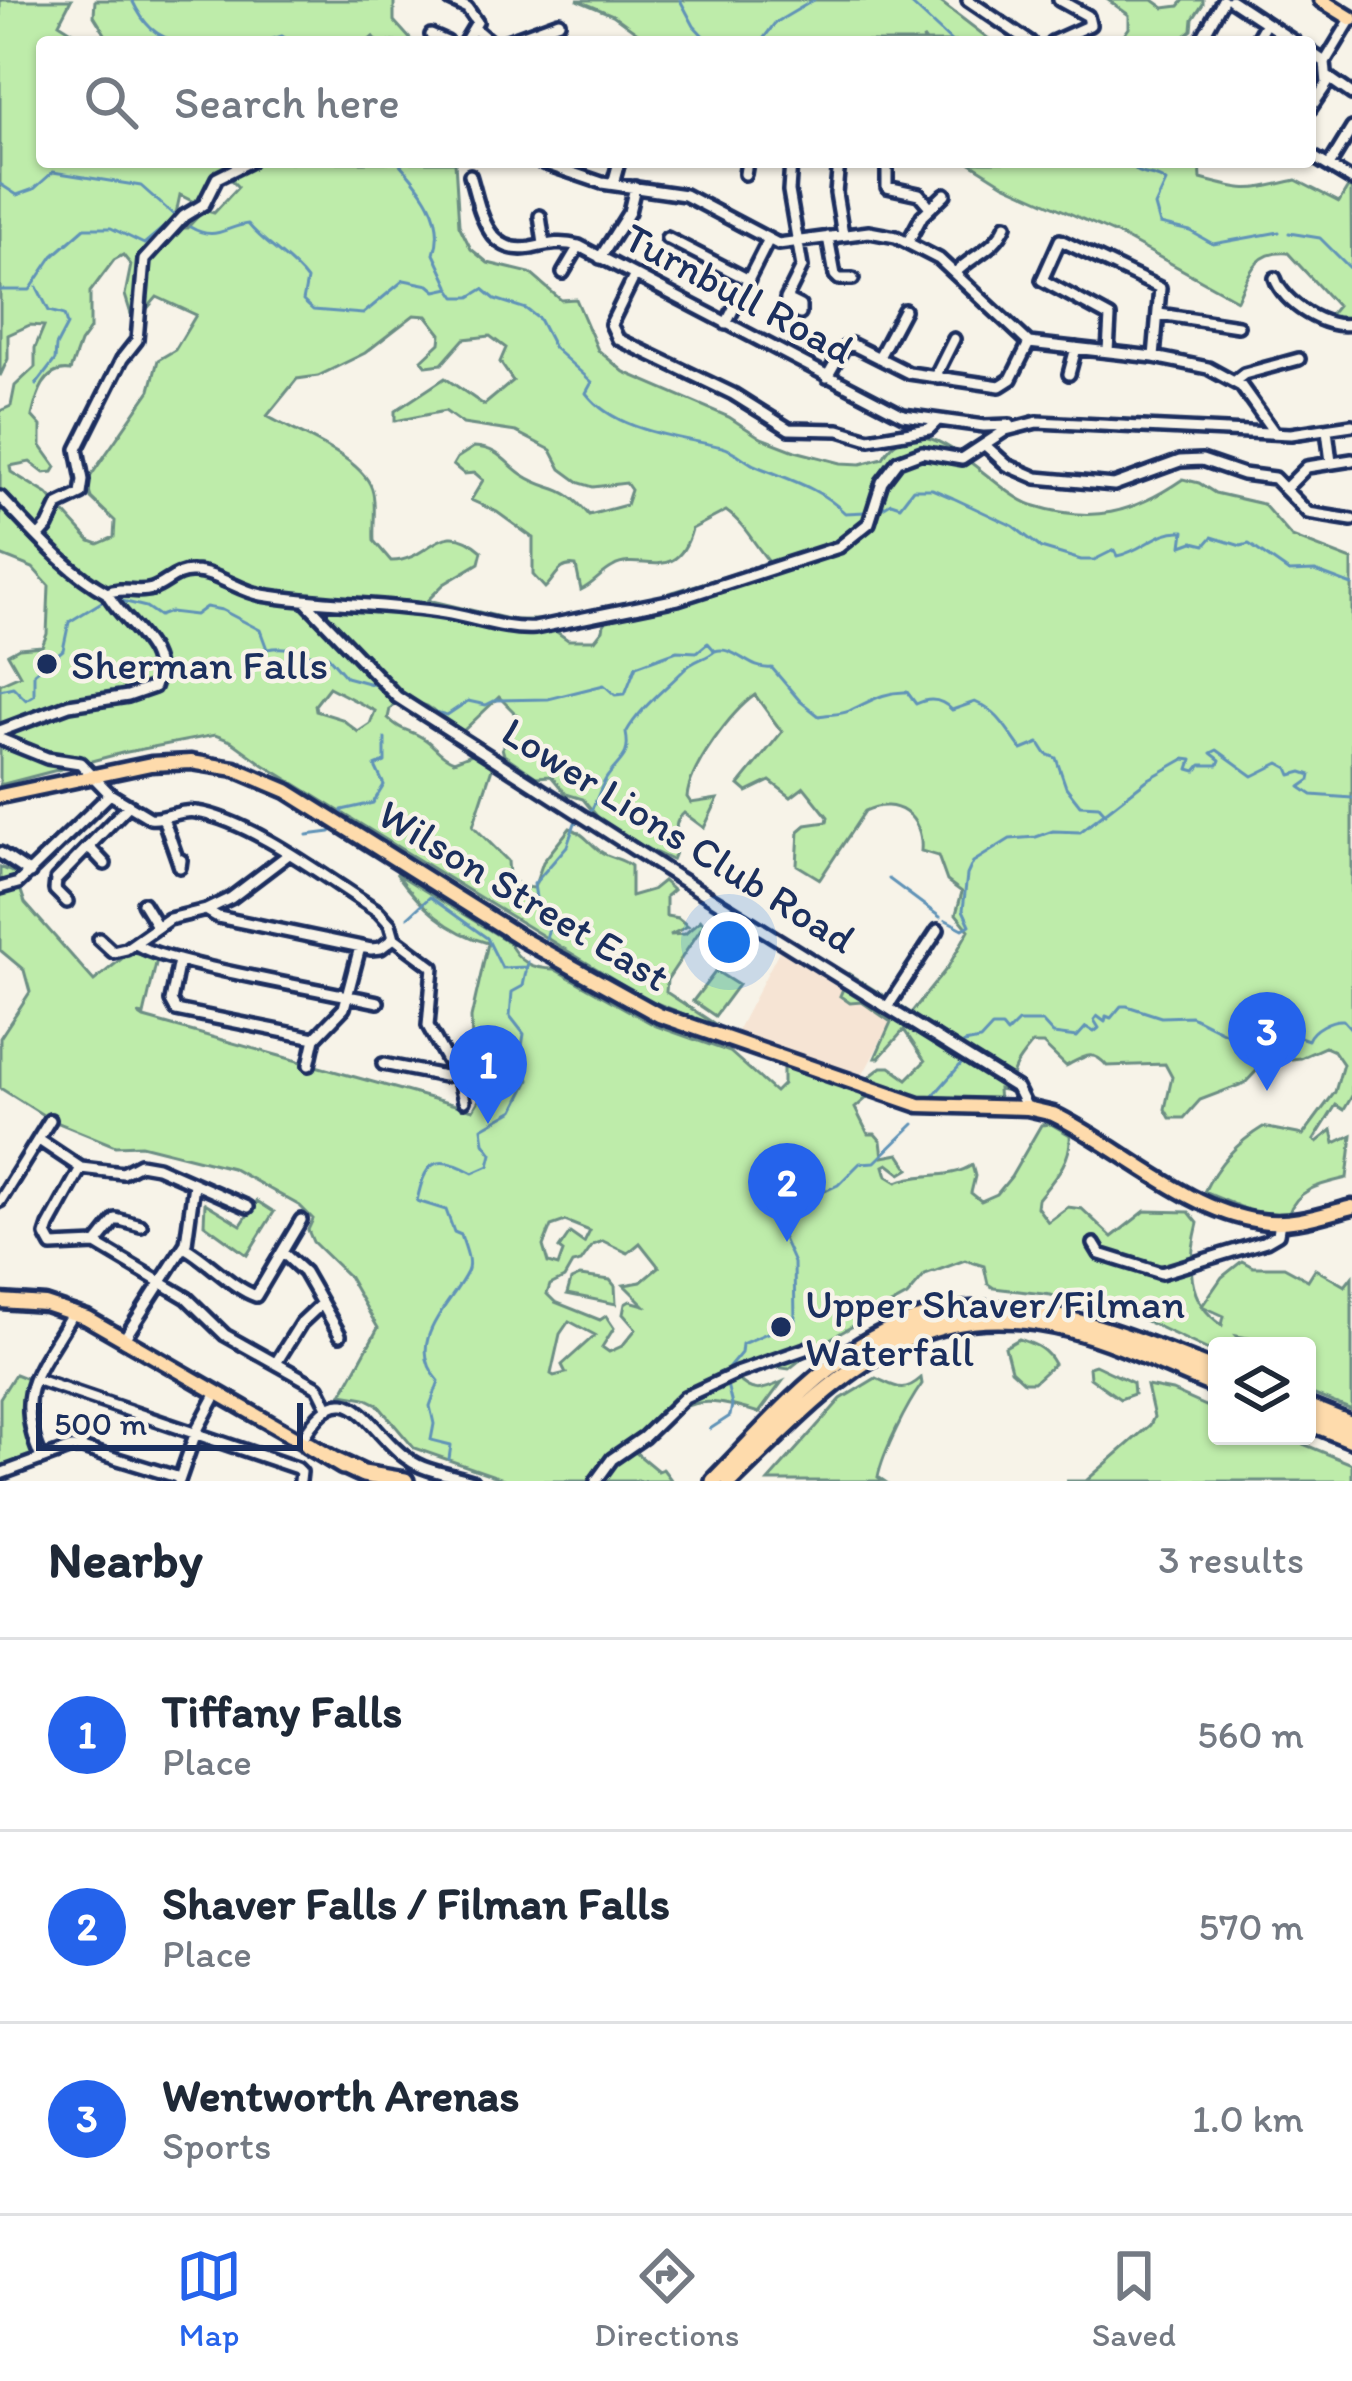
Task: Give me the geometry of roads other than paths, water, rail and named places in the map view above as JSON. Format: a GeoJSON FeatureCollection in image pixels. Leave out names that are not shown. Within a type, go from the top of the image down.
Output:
{"type":"FeatureCollection","features":[{"type":"Feature","properties":{"kind":"highway"},"geometry":{"type":"LineString","coordinates":[[700,1481],[841,1359],[920,1320],[960,1311],[1012,1308],[1065,1316],[1208,1369]]}},
{"type":"Feature","properties":{"kind":"highway"},"geometry":{"type":"LineString","coordinates":[[730,1481],[844,1372],[893,1342],[944,1325],[1015,1320],[1074,1330],[1208,1382]]}},
{"type":"Feature","properties":{"kind":"highway"},"geometry":{"type":"LineString","coordinates":[[1316,1411],[1352,1425]]}},
{"type":"Feature","properties":{"kind":"highway"},"geometry":{"type":"LineString","coordinates":[[714,1481],[776,1417]]}},
{"type":"Feature","properties":{"kind":"highway"},"geometry":{"type":"LineString","coordinates":[[1316,1424],[1352,1438]]}},
{"type":"Feature","properties":{"kind":"highway"},"geometry":{"type":"LineString","coordinates":[[304,1443],[363,1481]]}},
{"type":"Feature","properties":{"kind":"highway"},"geometry":{"type":"LineString","coordinates":[[304,1443],[363,1481]]}},
{"type":"Feature","properties":{"kind":"highway"},"geometry":{"type":"LineString","coordinates":[[335,1461],[376,1478],[405,1481]]}},
{"type":"Feature","properties":{"kind":"main road"},"geometry":{"type":"LineString","coordinates":[[1321,0],[1352,19]]}},
{"type":"Feature","properties":{"kind":"main road","name":"Wilson Street East"},"geometry":{"type":"LineString","coordinates":[[0,796],[172,761],[235,769],[287,790],[524,940],[658,1015],[919,1105],[1027,1108],[1064,1119],[1133,1163],[1229,1213],[1280,1222]]}},
{"type":"Feature","properties":{"kind":"main road"},"geometry":{"type":"LineString","coordinates":[[1280,1222],[1352,1207]]}},
{"type":"Feature","properties":{"kind":"main road"},"geometry":{"type":"LineString","coordinates":[[0,1301],[45,1304],[73,1312],[304,1443]]}},
{"type":"Feature","properties":{"kind":"street"},"geometry":{"type":"LineString","coordinates":[[449,0],[467,8],[484,36]]}},
{"type":"Feature","properties":{"kind":"street"},"geometry":{"type":"LineString","coordinates":[[968,0],[1021,36]]}},
{"type":"Feature","properties":{"kind":"street"},"geometry":{"type":"LineString","coordinates":[[983,11],[991,0]]}},
{"type":"Feature","properties":{"kind":"street"},"geometry":{"type":"LineString","coordinates":[[1059,0],[1088,16],[1090,25],[1065,36]]}},
{"type":"Feature","properties":{"kind":"street"},"geometry":{"type":"LineString","coordinates":[[1204,36],[1227,0],[1286,36]]}},
{"type":"Feature","properties":{"kind":"street"},"geometry":{"type":"LineString","coordinates":[[1325,62],[1352,19]]}},
{"type":"Feature","properties":{"kind":"street"},"geometry":{"type":"LineString","coordinates":[[520,36],[559,22]]}},
{"type":"Feature","properties":{"kind":"street"},"geometry":{"type":"LineString","coordinates":[[1258,36],[1266,23]]}},
{"type":"Feature","properties":{"kind":"street"},"geometry":{"type":"LineString","coordinates":[[470,36],[476,28]]}},
{"type":"Feature","properties":{"kind":"street"},"geometry":{"type":"LineString","coordinates":[[1316,56],[1325,62],[1329,78],[1352,94]]}},
{"type":"Feature","properties":{"kind":"street"},"geometry":{"type":"LineString","coordinates":[[1316,100],[1329,78]]}},
{"type":"Feature","properties":{"kind":"street"},"geometry":{"type":"LineString","coordinates":[[1330,164],[1352,128]]}},
{"type":"Feature","properties":{"kind":"street"},"geometry":{"type":"LineString","coordinates":[[1316,158],[1352,180]]}},
{"type":"Feature","properties":{"kind":"street"},"geometry":{"type":"LineString","coordinates":[[39,536],[58,505],[84,488],[76,449],[122,358],[137,340],[144,260],[206,201],[218,178],[237,168]]}},
{"type":"Feature","properties":{"kind":"street"},"geometry":{"type":"LineString","coordinates":[[560,168],[613,184],[685,195],[768,241],[798,243],[884,233],[908,242],[956,273],[1028,343],[1196,365],[1235,381],[1274,433]]}},
{"type":"Feature","properties":{"kind":"street"},"geometry":{"type":"LineString","coordinates":[[613,184],[618,168]]}},
{"type":"Feature","properties":{"kind":"street"},"geometry":{"type":"LineString","coordinates":[[746,175],[747,168]]}},
{"type":"Feature","properties":{"kind":"street"},"geometry":{"type":"LineString","coordinates":[[786,299],[801,272],[789,191],[791,168]]}},
{"type":"Feature","properties":{"kind":"street"},"geometry":{"type":"LineString","coordinates":[[838,168],[836,193],[843,235]]}},
{"type":"Feature","properties":{"kind":"street"},"geometry":{"type":"LineString","coordinates":[[887,168],[887,187],[919,194],[929,207]]}},
{"type":"Feature","properties":{"kind":"street","name":"Turnbull Road"},"geometry":{"type":"LineString","coordinates":[[470,175],[481,220],[490,235],[513,248],[578,246],[903,415],[984,426],[1083,422],[1274,433],[1352,425]]}},
{"type":"Feature","properties":{"kind":"street"},"geometry":{"type":"LineString","coordinates":[[600,258],[624,221],[635,187]]}},
{"type":"Feature","properties":{"kind":"street"},"geometry":{"type":"LineString","coordinates":[[908,242],[929,207],[945,194]]}},
{"type":"Feature","properties":{"kind":"street"},"geometry":{"type":"LineString","coordinates":[[540,216],[544,244]]}},
{"type":"Feature","properties":{"kind":"street"},"geometry":{"type":"LineString","coordinates":[[956,273],[994,246],[1006,225]]}},
{"type":"Feature","properties":{"kind":"street"},"geometry":{"type":"LineString","coordinates":[[828,237],[835,274],[839,279],[853,278]]}},
{"type":"Feature","properties":{"kind":"street"},"geometry":{"type":"LineString","coordinates":[[667,238],[749,280]]}},
{"type":"Feature","properties":{"kind":"street"},"geometry":{"type":"LineString","coordinates":[[1108,351],[1110,317],[1042,280],[1060,240],[1156,285],[1161,294],[1154,357]]}},
{"type":"Feature","properties":{"kind":"street"},"geometry":{"type":"LineString","coordinates":[[726,324],[768,241]]}},
{"type":"Feature","properties":{"kind":"street"},"geometry":{"type":"LineString","coordinates":[[562,273],[578,246]]}},
{"type":"Feature","properties":{"kind":"street"},"geometry":{"type":"LineString","coordinates":[[634,277],[611,324],[618,339],[733,394],[789,429],[839,430],[869,439],[929,430],[938,420]]}},
{"type":"Feature","properties":{"kind":"street"},"geometry":{"type":"LineString","coordinates":[[1275,278],[1296,305],[1334,324],[1352,324]]}},
{"type":"Feature","properties":{"kind":"street"},"geometry":{"type":"LineString","coordinates":[[879,357],[904,310]]}},
{"type":"Feature","properties":{"kind":"street"},"geometry":{"type":"LineString","coordinates":[[1159,314],[1238,326]]}},
{"type":"Feature","properties":{"kind":"street"},"geometry":{"type":"LineString","coordinates":[[938,379],[954,340]]}},
{"type":"Feature","properties":{"kind":"street"},"geometry":{"type":"LineString","coordinates":[[827,376],[846,345],[909,373],[1004,385],[1028,343]]}},
{"type":"Feature","properties":{"kind":"street"},"geometry":{"type":"LineString","coordinates":[[1069,374],[1076,348]]}},
{"type":"Feature","properties":{"kind":"street"},"geometry":{"type":"LineString","coordinates":[[1235,381],[1299,358]]}},
{"type":"Feature","properties":{"kind":"street"},"geometry":{"type":"LineString","coordinates":[[1260,431],[1261,416]]}},
{"type":"Feature","properties":{"kind":"street"},"geometry":{"type":"LineString","coordinates":[[109,596],[119,588],[149,590],[175,574],[192,572],[240,590],[305,601],[358,602],[441,612],[511,628],[536,628],[678,599],[846,544],[866,527],[886,474],[907,455],[922,452],[962,458],[1022,424]]}},
{"type":"Feature","properties":{"kind":"street"},"geometry":{"type":"LineString","coordinates":[[1327,430],[1331,462]]}},
{"type":"Feature","properties":{"kind":"street"},"geometry":{"type":"LineString","coordinates":[[986,445],[1007,465],[1037,478],[1114,485],[1180,461],[1202,460],[1244,474],[1264,474],[1287,487],[1308,513],[1352,520]]}},
{"type":"Feature","properties":{"kind":"street"},"geometry":{"type":"LineString","coordinates":[[1287,487],[1307,467],[1352,460]]}},
{"type":"Feature","properties":{"kind":"street"},"geometry":{"type":"LineString","coordinates":[[0,497],[84,580],[109,596],[155,656],[158,673],[154,687],[69,705],[0,735]]}},
{"type":"Feature","properties":{"kind":"street","name":"Lower Lions Club Road"},"geometry":{"type":"LineString","coordinates":[[305,601],[397,697],[1017,1088],[1027,1108]]}},
{"type":"Feature","properties":{"kind":"street"},"geometry":{"type":"LineString","coordinates":[[0,735],[47,758],[80,763],[110,794],[150,818],[189,811],[207,815],[289,854],[379,911],[394,938],[433,967],[428,1025],[464,1101]]}},
{"type":"Feature","properties":{"kind":"street"},"geometry":{"type":"LineString","coordinates":[[0,888],[30,873],[110,794]]}},
{"type":"Feature","properties":{"kind":"street"},"geometry":{"type":"LineString","coordinates":[[67,902],[54,887],[56,880],[127,807]]}},
{"type":"Feature","properties":{"kind":"street"},"geometry":{"type":"LineString","coordinates":[[164,818],[177,858]]}},
{"type":"Feature","properties":{"kind":"street"},"geometry":{"type":"LineString","coordinates":[[89,847],[105,864]]}},
{"type":"Feature","properties":{"kind":"street"},"geometry":{"type":"LineString","coordinates":[[0,853],[30,873]]}},
{"type":"Feature","properties":{"kind":"street"},"geometry":{"type":"LineString","coordinates":[[99,940],[113,952],[135,943],[157,926],[237,894],[289,854]]}},
{"type":"Feature","properties":{"kind":"street"},"geometry":{"type":"LineString","coordinates":[[143,903],[157,926]]}},
{"type":"Feature","properties":{"kind":"street"},"geometry":{"type":"LineString","coordinates":[[206,910],[360,947],[380,948],[394,938]]}},
{"type":"Feature","properties":{"kind":"street"},"geometry":{"type":"LineString","coordinates":[[888,1006],[938,930]]}},
{"type":"Feature","properties":{"kind":"street"},"geometry":{"type":"LineString","coordinates":[[135,943],[143,951],[179,960],[378,1002]]}},
{"type":"Feature","properties":{"kind":"street"},"geometry":{"type":"LineString","coordinates":[[309,1065],[315,1038],[336,1019],[349,995],[360,947]]}},
{"type":"Feature","properties":{"kind":"street"},"geometry":{"type":"LineString","coordinates":[[179,960],[171,1001],[176,1010],[315,1038]]}},
{"type":"Feature","properties":{"kind":"street"},"geometry":{"type":"LineString","coordinates":[[383,1064],[454,1074]]}},
{"type":"Feature","properties":{"kind":"street"},"geometry":{"type":"LineString","coordinates":[[0,1201],[50,1120]]}},
{"type":"Feature","properties":{"kind":"street"},"geometry":{"type":"LineString","coordinates":[[39,1140],[81,1168],[123,1173],[140,1164],[165,1170],[248,1207]]}},
{"type":"Feature","properties":{"kind":"street"},"geometry":{"type":"LineString","coordinates":[[81,1168],[46,1235],[58,1248],[97,1244],[200,1309],[225,1335],[317,1387],[328,1407]]}},
{"type":"Feature","properties":{"kind":"street"},"geometry":{"type":"LineString","coordinates":[[0,1170],[14,1179]]}},
{"type":"Feature","properties":{"kind":"street"},"geometry":{"type":"LineString","coordinates":[[124,1339],[184,1246],[194,1184]]}},
{"type":"Feature","properties":{"kind":"street"},"geometry":{"type":"LineString","coordinates":[[97,1244],[116,1219],[141,1226]]}},
{"type":"Feature","properties":{"kind":"street"},"geometry":{"type":"LineString","coordinates":[[184,1246],[254,1296],[260,1294],[301,1220]]}},
{"type":"Feature","properties":{"kind":"street"},"geometry":{"type":"LineString","coordinates":[[1094,1244],[1096,1252],[1120,1262],[1154,1273],[1169,1272],[1266,1241],[1278,1234],[1280,1222]]}},
{"type":"Feature","properties":{"kind":"street"},"geometry":{"type":"LineString","coordinates":[[282,1252],[304,1272],[340,1335]]}},
{"type":"Feature","properties":{"kind":"street"},"geometry":{"type":"LineString","coordinates":[[276,1364],[301,1323],[320,1305]]}},
{"type":"Feature","properties":{"kind":"street"},"geometry":{"type":"LineString","coordinates":[[41,1458],[26,1416],[34,1379],[73,1312]]}},
{"type":"Feature","properties":{"kind":"street"},"geometry":{"type":"LineString","coordinates":[[596,1481],[612,1459],[644,1437],[685,1397],[811,1347]]}},
{"type":"Feature","properties":{"kind":"street"},"geometry":{"type":"LineString","coordinates":[[34,1379],[297,1468],[302,1472],[300,1481]]}},
{"type":"Feature","properties":{"kind":"street"},"geometry":{"type":"LineString","coordinates":[[0,1474],[82,1448],[179,1480],[196,1432],[218,1393]]}},
{"type":"Feature","properties":{"kind":"street"},"geometry":{"type":"LineString","coordinates":[[304,1443],[316,1418],[328,1407],[360,1410],[407,1459],[472,1481]]}},
{"type":"Feature","properties":{"kind":"waterway"},"geometry":{"type":"LineString","coordinates":[[132,0],[151,28],[163,36]]}},
{"type":"Feature","properties":{"kind":"waterway"},"geometry":{"type":"LineString","coordinates":[[680,0],[703,36]]}},
{"type":"Feature","properties":{"kind":"waterway"},"geometry":{"type":"LineString","coordinates":[[765,36],[775,23],[814,0]]}},
{"type":"Feature","properties":{"kind":"waterway"},"geometry":{"type":"LineString","coordinates":[[907,0],[946,36]]}},
{"type":"Feature","properties":{"kind":"waterway"},"geometry":{"type":"LineString","coordinates":[[403,168],[434,215],[434,254],[449,286]]}},
{"type":"Feature","properties":{"kind":"waterway"},"geometry":{"type":"LineString","coordinates":[[1136,168],[1166,182],[1155,206],[1160,224],[1190,231],[1213,244],[1279,232]]}},
{"type":"Feature","properties":{"kind":"waterway"},"geometry":{"type":"LineString","coordinates":[[0,184],[17,195],[34,189],[53,172],[141,186],[176,217],[144,244],[111,228],[85,228],[53,256],[30,290],[0,290]]}},
{"type":"Feature","properties":{"kind":"waterway"},"geometry":{"type":"LineString","coordinates":[[190,227],[213,233],[248,224],[307,280],[303,301],[313,310],[363,314],[404,280],[436,291],[450,288],[456,297],[470,297],[483,289],[539,319],[554,348],[592,382],[586,393],[613,416],[648,430],[726,448],[813,490],[845,513],[866,512]]}},
{"type":"Feature","properties":{"kind":"waterway"},"geometry":{"type":"LineString","coordinates":[[1289,233],[1320,238],[1352,270]]}},
{"type":"Feature","properties":{"kind":"waterway"},"geometry":{"type":"LineString","coordinates":[[36,385],[55,360],[67,325],[64,315],[49,311],[37,287]]}},
{"type":"Feature","properties":{"kind":"waterway"},"geometry":{"type":"LineString","coordinates":[[876,512],[891,503],[900,506],[913,489],[932,489],[1013,526],[1041,548],[1081,560],[1094,560],[1114,550],[1117,556],[1166,533],[1184,531],[1182,546],[1205,545],[1212,537],[1249,544],[1289,572],[1315,571],[1352,585]]}},
{"type":"Feature","properties":{"kind":"waterway"},"geometry":{"type":"LineString","coordinates":[[0,690],[13,687],[26,700],[34,695],[34,673],[63,650],[69,622],[105,600]]}},
{"type":"Feature","properties":{"kind":"waterway"},"geometry":{"type":"LineString","coordinates":[[118,600],[146,607],[159,616],[170,612],[195,615],[206,607],[222,610],[260,630],[267,649],[328,656],[346,677],[379,686]]}},
{"type":"Feature","properties":{"kind":"waterway"},"geometry":{"type":"LineString","coordinates":[[398,692],[447,715],[468,701],[486,705],[496,700],[548,699],[604,685],[615,695],[625,694],[636,666],[677,651],[697,652],[708,643],[715,651],[772,668],[819,716],[846,712],[899,692],[907,692],[916,704],[936,700],[952,710],[975,702],[997,716],[1022,750],[1039,743],[1046,754],[1056,758],[1066,787],[1080,805],[1099,806],[1106,814]]}},
{"type":"Feature","properties":{"kind":"waterway"},"geometry":{"type":"LineString","coordinates":[[590,812],[605,780],[626,753],[626,733],[638,716],[688,667],[715,651]]}},
{"type":"Feature","properties":{"kind":"waterway"},"geometry":{"type":"LineString","coordinates":[[342,817],[342,810],[373,803],[384,785],[375,766],[385,762],[385,738]]}},
{"type":"Feature","properties":{"kind":"waterway"},"geometry":{"type":"LineString","coordinates":[[946,920],[963,929],[970,925],[963,910],[973,862],[1010,839],[1053,831],[1080,832],[1147,780],[1184,759],[1192,760],[1189,769],[1196,771],[1201,765],[1218,765],[1220,760],[1211,753],[1217,750],[1253,776],[1279,763],[1291,775],[1311,775],[1300,787],[1312,795],[1352,798]]}},
{"type":"Feature","properties":{"kind":"waterway"},"geometry":{"type":"LineString","coordinates":[[546,939],[549,928],[539,919],[534,884],[567,846],[575,823],[584,820]]}},
{"type":"Feature","properties":{"kind":"waterway"},"geometry":{"type":"LineString","coordinates":[[307,835],[330,832],[335,826]]}},
{"type":"Feature","properties":{"kind":"waterway"},"geometry":{"type":"LineString","coordinates":[[889,879],[940,917]]}},
{"type":"Feature","properties":{"kind":"waterway"},"geometry":{"type":"LineString","coordinates":[[408,917],[430,897],[487,938],[502,968],[527,967]]}},
{"type":"Feature","properties":{"kind":"waterway"},"geometry":{"type":"LineString","coordinates":[[449,1459],[451,1445],[431,1440],[430,1406],[439,1381],[426,1352],[434,1324],[467,1272],[468,1259],[446,1210],[417,1201],[433,1165],[448,1163],[473,1173],[489,1166],[492,1154],[482,1128],[514,1110],[529,1080],[521,1052],[524,1034],[510,1016],[512,992],[523,986],[528,962]]}},
{"type":"Feature","properties":{"kind":"waterway"},"geometry":{"type":"LineString","coordinates":[[964,1043],[980,1040],[992,1027],[1002,1027],[1007,1033],[1018,1022],[1042,1022],[1053,1034],[1077,1037],[1086,1027],[1094,1032],[1099,1028],[1094,1020],[1097,1016],[1105,1022],[1121,1006],[1161,1017],[1191,1016],[1247,1044],[1286,1032],[1308,1040],[1318,1029],[1338,1020],[1352,1030]]}},
{"type":"Feature","properties":{"kind":"waterway"},"geometry":{"type":"LineString","coordinates":[[932,1097],[962,1063]]}},
{"type":"Feature","properties":{"kind":"waterway"},"geometry":{"type":"LineString","coordinates":[[726,1371],[741,1353],[742,1344],[795,1321],[794,1263],[776,1223],[778,1213],[838,1185],[860,1163],[875,1162],[914,1124]]}},
{"type":"Feature","properties":{"kind":"waterway"},"geometry":{"type":"LineString","coordinates":[[710,1429],[730,1416],[726,1380]]}},
{"type":"Feature","properties":{"kind":"place","name":"Sherman Falls"},"geometry":{"type":"Point","coordinates":[47,664]}},
{"type":"Feature","properties":{"kind":"place","name":"Wentworth Arenas"},"geometry":{"type":"Point","coordinates":[1267,1091]}},
{"type":"Feature","properties":{"kind":"place","name":"Tiffany Falls"},"geometry":{"type":"Point","coordinates":[488,1124]}},
{"type":"Feature","properties":{"kind":"place","name":"Shaver Falls / Filman Falls"},"geometry":{"type":"Point","coordinates":[787,1242]}},
{"type":"Feature","properties":{"kind":"place","name":"Upper Shaver/Filman Waterfall"},"geometry":{"type":"Point","coordinates":[781,1327]}}]}
